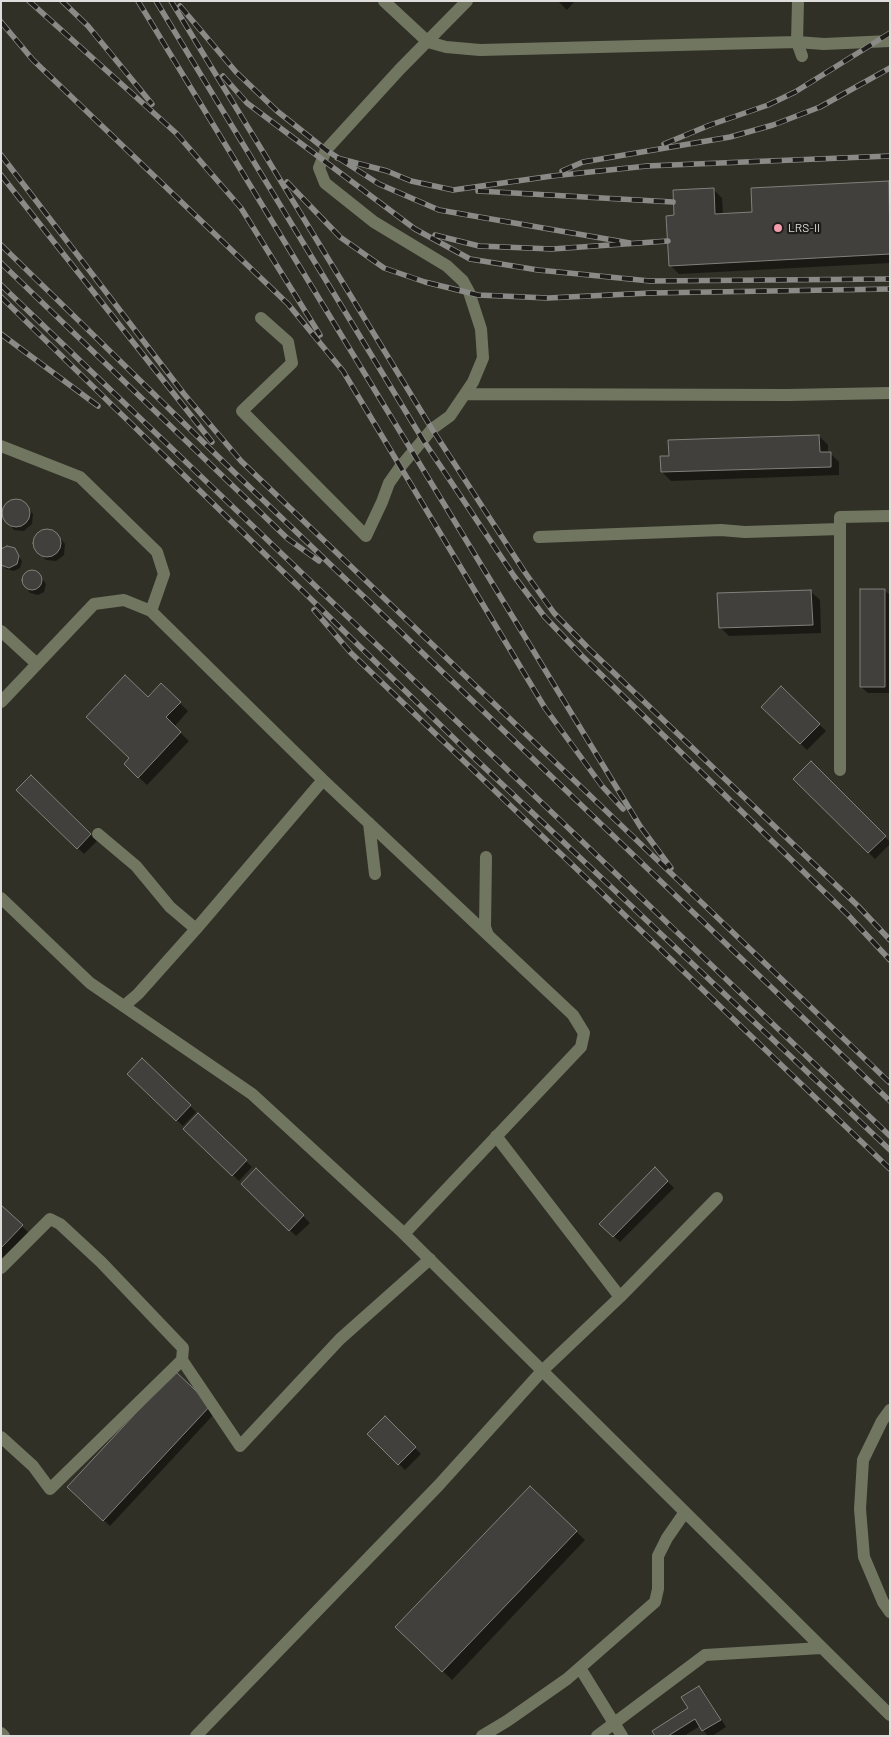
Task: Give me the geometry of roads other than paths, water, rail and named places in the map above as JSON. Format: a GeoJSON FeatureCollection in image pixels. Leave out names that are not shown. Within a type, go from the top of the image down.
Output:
{"type":"FeatureCollection","features":[{"type":"Feature","properties":{"kind":"street"},"geometry":{"type":"LineString","coordinates":[[384,1],[428,42],[446,47],[480,50],[797,42],[824,44],[890,41]]}},
{"type":"Feature","properties":{"kind":"street"},"geometry":{"type":"LineString","coordinates":[[261,318],[288,342],[292,364],[242,411],[366,536],[382,502],[388,483],[432,429],[450,416],[473,382],[483,358],[481,329],[469,292],[463,281],[447,266],[374,222],[325,183],[319,168],[326,150],[400,69],[467,1]]}},
{"type":"Feature","properties":{"kind":"street"},"geometry":{"type":"LineString","coordinates":[[798,1],[797,42],[802,56]]}},
{"type":"Feature","properties":{"kind":"street"},"geometry":{"type":"LineString","coordinates":[[465,394],[788,395],[890,393]]}},
{"type":"Feature","properties":{"kind":"street"},"geometry":{"type":"LineString","coordinates":[[1,446],[80,477],[157,552],[164,574],[151,611]]}},
{"type":"Feature","properties":{"kind":"street"},"geometry":{"type":"LineString","coordinates":[[840,770],[840,517],[890,516]]}},
{"type":"Feature","properties":{"kind":"street"},"geometry":{"type":"LineString","coordinates":[[539,538],[721,530],[745,532],[840,529]]}},
{"type":"Feature","properties":{"kind":"street"},"geometry":{"type":"LineString","coordinates":[[1,702],[94,604],[124,600],[151,611],[323,780],[573,1015],[584,1033],[580,1047],[404,1234]]}},
{"type":"Feature","properties":{"kind":"street"},"geometry":{"type":"LineString","coordinates":[[1,631],[37,664]]}},
{"type":"Feature","properties":{"kind":"street"},"geometry":{"type":"LineString","coordinates":[[124,1006],[138,994],[196,929],[323,780]]}},
{"type":"Feature","properties":{"kind":"street"},"geometry":{"type":"LineString","coordinates":[[369,823],[375,874]]}},
{"type":"Feature","properties":{"kind":"street"},"geometry":{"type":"LineString","coordinates":[[98,834],[136,866],[170,907],[196,929]]}},
{"type":"Feature","properties":{"kind":"street"},"geometry":{"type":"LineString","coordinates":[[486,857],[485,927],[488,935]]}},
{"type":"Feature","properties":{"kind":"street"},"geometry":{"type":"LineString","coordinates":[[1,898],[90,983],[252,1094],[430,1259],[890,1715]]}},
{"type":"Feature","properties":{"kind":"street"},"geometry":{"type":"LineString","coordinates":[[496,1136],[620,1296]]}},
{"type":"Feature","properties":{"kind":"street"},"geometry":{"type":"LineString","coordinates":[[196,1736],[438,1486],[542,1371],[717,1198]]}},
{"type":"Feature","properties":{"kind":"street"},"geometry":{"type":"LineString","coordinates":[[1,1268],[50,1219],[60,1224],[101,1262],[183,1348],[182,1360],[240,1446],[340,1339],[430,1259]]}},
{"type":"Feature","properties":{"kind":"street"},"geometry":{"type":"LineString","coordinates":[[1,1438],[33,1466],[50,1489],[182,1360]]}},
{"type":"Feature","properties":{"kind":"street"},"geometry":{"type":"LineString","coordinates":[[890,1410],[882,1421],[863,1460],[860,1510],[864,1557],[883,1602],[890,1612]]}},
{"type":"Feature","properties":{"kind":"street"},"geometry":{"type":"LineString","coordinates":[[482,1736],[567,1679],[655,1602],[658,1589],[658,1556],[684,1512]]}},
{"type":"Feature","properties":{"kind":"street"},"geometry":{"type":"LineString","coordinates":[[597,1736],[705,1655],[822,1648]]}},
{"type":"Feature","properties":{"kind":"street"},"geometry":{"type":"LineString","coordinates":[[580,1668],[622,1736]]}},
{"type":"Feature","properties":{"kind":"railway"},"geometry":{"type":"LineString","coordinates":[[29,1],[176,133],[241,208],[320,335]]}},
{"type":"Feature","properties":{"kind":"railway"},"geometry":{"type":"LineString","coordinates":[[62,1],[88,26],[152,104]]}},
{"type":"Feature","properties":{"kind":"railway"},"geometry":{"type":"LineString","coordinates":[[138,1],[640,826],[671,868]]}},
{"type":"Feature","properties":{"kind":"railway"},"geometry":{"type":"LineString","coordinates":[[156,1],[423,440],[514,576],[544,616],[582,656],[848,915],[890,960]]}},
{"type":"Feature","properties":{"kind":"railway"},"geometry":{"type":"LineString","coordinates":[[171,1],[432,429],[524,571],[554,613],[589,649],[858,906],[890,940]]}},
{"type":"Feature","properties":{"kind":"railway"},"geometry":{"type":"LineString","coordinates":[[180,6],[236,72],[277,111],[326,150],[379,184],[439,210],[630,243]]}},
{"type":"Feature","properties":{"kind":"railway"},"geometry":{"type":"LineString","coordinates":[[1,22],[33,60],[288,304],[343,371],[545,708],[602,786],[623,809]]}},
{"type":"Feature","properties":{"kind":"railway"},"geometry":{"type":"LineString","coordinates":[[664,144],[710,125],[768,105],[795,92],[890,33]]}},
{"type":"Feature","properties":{"kind":"railway"},"geometry":{"type":"LineString","coordinates":[[562,171],[583,162],[730,137],[773,125],[820,107],[890,68]]}},
{"type":"Feature","properties":{"kind":"railway"},"geometry":{"type":"LineString","coordinates":[[223,76],[247,103],[415,229],[470,259],[538,270],[650,281],[890,279]]}},
{"type":"Feature","properties":{"kind":"railway"},"geometry":{"type":"LineString","coordinates":[[1,155],[184,394],[241,461],[890,1083]]}},
{"type":"Feature","properties":{"kind":"railway"},"geometry":{"type":"LineString","coordinates":[[337,158],[387,171],[411,181],[453,190],[552,176],[647,166],[890,156]]}},
{"type":"Feature","properties":{"kind":"railway"},"geometry":{"type":"LineString","coordinates":[[1,175],[212,442]]}},
{"type":"Feature","properties":{"kind":"railway"},"geometry":{"type":"LineString","coordinates":[[287,182],[340,237],[384,268],[425,282],[478,295],[548,298],[651,293],[890,289]]}},
{"type":"Feature","properties":{"kind":"railway"},"geometry":{"type":"LineString","coordinates":[[478,191],[673,202]]}},
{"type":"Feature","properties":{"kind":"railway"},"geometry":{"type":"LineString","coordinates":[[435,235],[479,246],[552,249],[668,241]]}},
{"type":"Feature","properties":{"kind":"railway"},"geometry":{"type":"LineString","coordinates":[[1,245],[238,476],[890,1101]]}},
{"type":"Feature","properties":{"kind":"railway"},"geometry":{"type":"LineString","coordinates":[[1,263],[288,539],[319,561]]}},
{"type":"Feature","properties":{"kind":"railway"},"geometry":{"type":"LineString","coordinates":[[1,285],[890,1136]]}},
{"type":"Feature","properties":{"kind":"railway"},"geometry":{"type":"LineString","coordinates":[[1,297],[468,752],[890,1150]]}},
{"type":"Feature","properties":{"kind":"railway"},"geometry":{"type":"LineString","coordinates":[[1,334],[98,406]]}},
{"type":"Feature","properties":{"kind":"railway"},"geometry":{"type":"LineString","coordinates":[[314,610],[351,653],[890,1169]]}},
{"type":"Feature","properties":{"kind":"place","name":"LRS-II"},"geometry":{"type":"Point","coordinates":[778,228]}}]}
